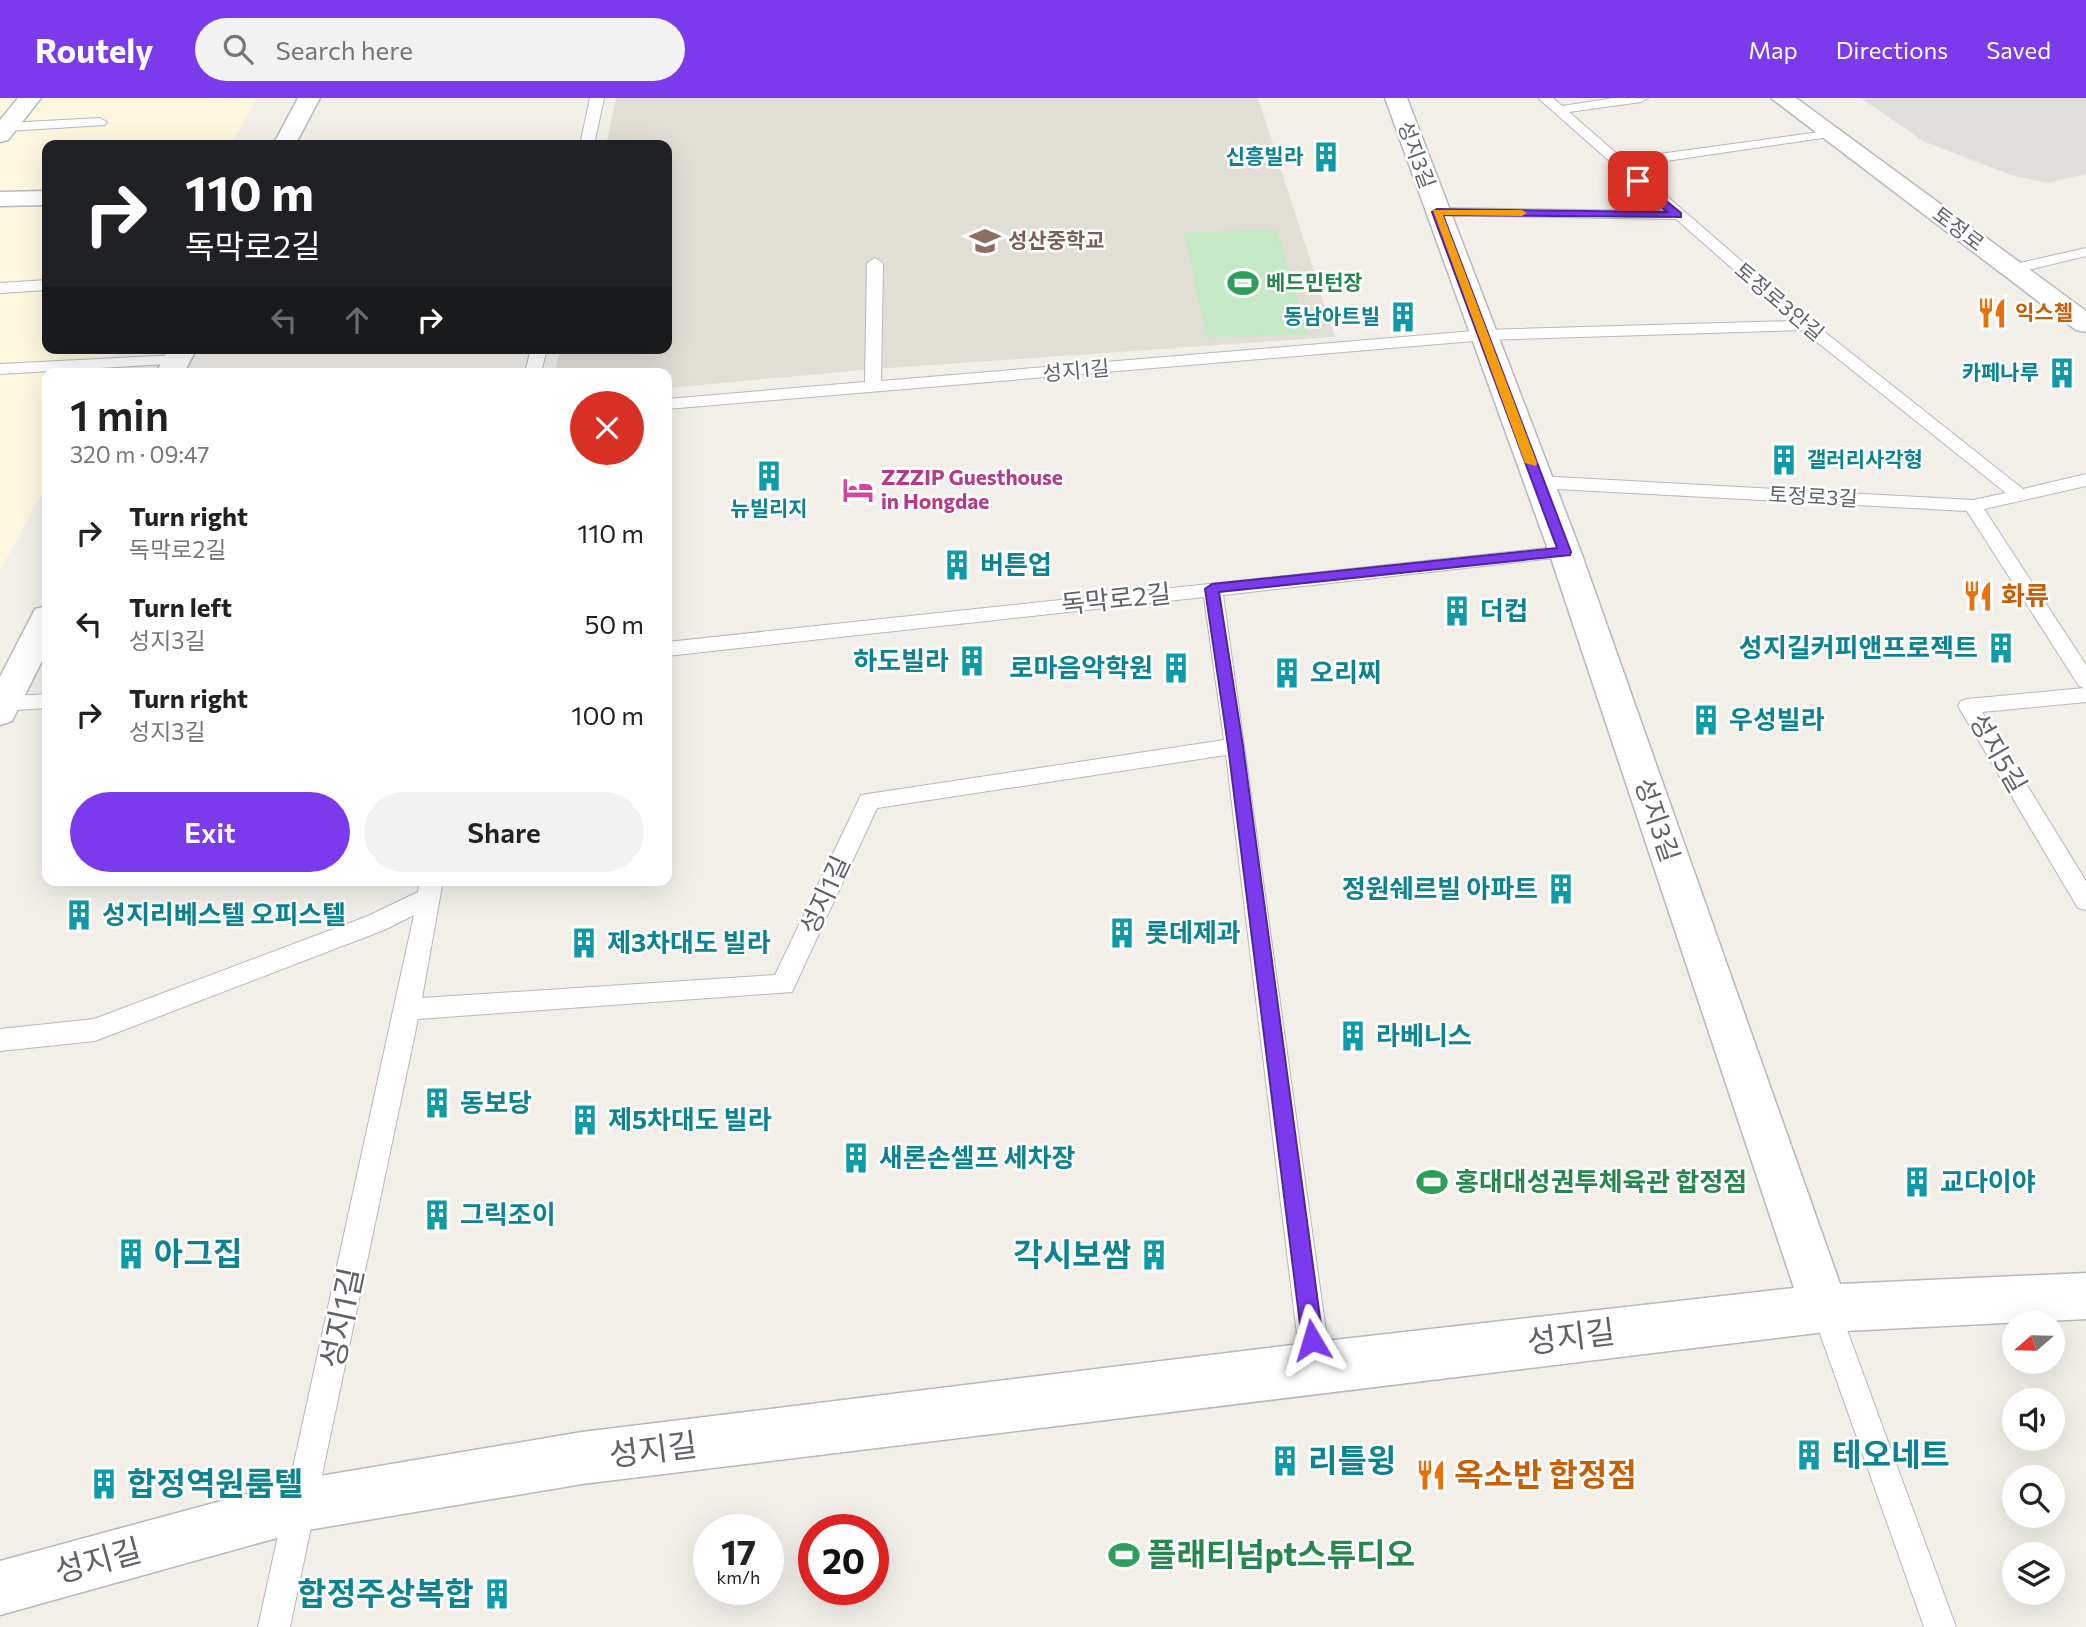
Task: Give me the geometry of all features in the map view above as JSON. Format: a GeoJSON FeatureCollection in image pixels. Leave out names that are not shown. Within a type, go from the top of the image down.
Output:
{"type":"FeatureCollection","features":[{"type":"Feature","properties":{"kind":"street"},"geometry":{"type":"LineString","coordinates":[[4,131],[30,98]]}},
{"type":"Feature","properties":{"kind":"street"},"geometry":{"type":"LineString","coordinates":[[287,140],[309,98]]}},
{"type":"Feature","properties":{"kind":"street","name":"성지3길"},"geometry":{"type":"LineString","coordinates":[[1396,98],[1565,552],[1825,1308]]}},
{"type":"Feature","properties":{"kind":"street","name":"토정로"},"geometry":{"type":"LineString","coordinates":[[1782,98],[2086,324]]}},
{"type":"Feature","properties":{"kind":"street"},"geometry":{"type":"LineString","coordinates":[[0,199],[42,198]]}},
{"type":"Feature","properties":{"kind":"street"},"geometry":{"type":"LineString","coordinates":[[1,707],[42,627]]}},
{"type":"Feature","properties":{"kind":"street","name":"성지길"},"geometry":{"type":"LineString","coordinates":[[0,1588],[302,1506],[582,1458],[1316,1367],[1825,1308],[2086,1296]]}},
{"type":"Feature","properties":{"kind":"lane"},"geometry":{"type":"LineString","coordinates":[[588,140],[597,98]]}},
{"type":"Feature","properties":{"kind":"lane","name":"토정로3안길"},"geometry":{"type":"LineString","coordinates":[[1545,98],[1805,325],[2021,496]]}},
{"type":"Feature","properties":{"kind":"lane"},"geometry":{"type":"LineString","coordinates":[[1558,110],[1641,98]]}},
{"type":"Feature","properties":{"kind":"lane"},"geometry":{"type":"LineString","coordinates":[[4,131],[100,122]]}},
{"type":"Feature","properties":{"kind":"lane"},"geometry":{"type":"LineString","coordinates":[[1618,164],[1829,133]]}},
{"type":"Feature","properties":{"kind":"lane","name":"성지3길"},"geometry":{"type":"LineString","coordinates":[[1437,212],[1677,215]]}},
{"type":"Feature","properties":{"kind":"lane"},"geometry":{"type":"LineString","coordinates":[[2011,268],[2086,252]]}},
{"type":"Feature","properties":{"kind":"lane"},"geometry":{"type":"LineString","coordinates":[[873,389],[875,263]]}},
{"type":"Feature","properties":{"kind":"lane"},"geometry":{"type":"LineString","coordinates":[[0,288],[42,285]]}},
{"type":"Feature","properties":{"kind":"lane"},"geometry":{"type":"LineString","coordinates":[[1485,335],[1805,325]]}},
{"type":"Feature","properties":{"kind":"lane","name":"성지1길"},"geometry":{"type":"LineString","coordinates":[[672,404],[873,389],[1485,335]]}},
{"type":"Feature","properties":{"kind":"lane"},"geometry":{"type":"LineString","coordinates":[[0,369],[176,360]]}},
{"type":"Feature","properties":{"kind":"lane","name":"토정로3길"},"geometry":{"type":"LineString","coordinates":[[1538,482],[1973,506],[2086,480]]}},
{"type":"Feature","properties":{"kind":"lane"},"geometry":{"type":"LineString","coordinates":[[1973,506],[2086,681]]}},
{"type":"Feature","properties":{"kind":"lane","name":"독막로2길"},"geometry":{"type":"LineString","coordinates":[[672,648],[1565,552]]}},
{"type":"Feature","properties":{"kind":"lane"},"geometry":{"type":"LineString","coordinates":[[1212,589],[1316,1367]]}},
{"type":"Feature","properties":{"kind":"lane","name":"성지5길"},"geometry":{"type":"LineString","coordinates":[[2086,695],[1968,706],[2086,901]]}},
{"type":"Feature","properties":{"kind":"lane"},"geometry":{"type":"LineString","coordinates":[[1,707],[42,702]]}},
{"type":"Feature","properties":{"kind":"lane","name":"성지1길"},"geometry":{"type":"LineString","coordinates":[[408,1009],[783,985],[869,801],[1235,746]]}},
{"type":"Feature","properties":{"kind":"lane"},"geometry":{"type":"LineString","coordinates":[[0,1040],[95,1030],[376,923],[431,889]]}},
{"type":"Feature","properties":{"kind":"lane","name":"성지1길"},"geometry":{"type":"LineString","coordinates":[[274,1627],[408,1009],[431,889]]}},
{"type":"Feature","properties":{"kind":"lane"},"geometry":{"type":"LineString","coordinates":[[1825,1308],[1940,1627]]}},
{"type":"Feature","properties":{"kind":"shaded area"},"geometry":{"type":"Polygon","coordinates":[[[0,98],[257,98],[233,140],[42,140],[42,354],[116,354],[109,368],[42,368],[42,492],[0,571],[0,98]]]}},
{"type":"Feature","properties":{"kind":"shaded area","name":"성산중학교"},"geometry":{"type":"Polygon","coordinates":[[[616,98],[1258,98],[1335,337],[874,369],[672,388],[672,368],[556,368],[559,354],[672,354],[672,140],[607,140],[616,98]]]}},
{"type":"Feature","properties":{"kind":"shaded area"},"geometry":{"type":"Polygon","coordinates":[[[1861,98],[2086,98],[2086,174],[2047,183],[2011,175],[1923,141],[1861,98]]]}},
{"type":"Feature","properties":{"kind":"green space","name":"베드민턴장"},"geometry":{"type":"Polygon","coordinates":[[[1277,230],[1307,335],[1206,337],[1184,232],[1277,230]]]}},
{"type":"Feature","properties":{"kind":"slow traffic"},"geometry":{"type":"LineString","coordinates":[[1522,213],[1437,212],[1531,463]]}},
{"type":"Feature","properties":{"kind":"place","name":"신흥빌라"},"geometry":{"type":"Point","coordinates":[1326,157]}},
{"type":"Feature","properties":{"kind":"place","name":"성산중학교"},"geometry":{"type":"Point","coordinates":[985,241]}},
{"type":"Feature","properties":{"kind":"place","name":"베드민턴장"},"geometry":{"type":"Point","coordinates":[1243,283]}},
{"type":"Feature","properties":{"kind":"place","name":"익스첼"},"geometry":{"type":"Point","coordinates":[1992,313]}},
{"type":"Feature","properties":{"kind":"place","name":"동남아트빌"},"geometry":{"type":"Point","coordinates":[1403,317]}},
{"type":"Feature","properties":{"kind":"place","name":"카페나루"},"geometry":{"type":"Point","coordinates":[2062,373]}},
{"type":"Feature","properties":{"kind":"place","name":"갤러리사각형"},"geometry":{"type":"Point","coordinates":[1784,460]}},
{"type":"Feature","properties":{"kind":"place","name":"뉴빌리지"},"geometry":{"type":"Point","coordinates":[769,476]}},
{"type":"Feature","properties":{"kind":"place","name":"ZZZIP Guesthouse in Hongdae"},"geometry":{"type":"Point","coordinates":[858,490]}},
{"type":"Feature","properties":{"kind":"place","name":"버튼업"},"geometry":{"type":"Point","coordinates":[957,565]}},
{"type":"Feature","properties":{"kind":"place","name":"화류"},"geometry":{"type":"Point","coordinates":[1978,596]}},
{"type":"Feature","properties":{"kind":"place","name":"더컵"},"geometry":{"type":"Point","coordinates":[1457,611]}},
{"type":"Feature","properties":{"kind":"place","name":"성지길커피앤프로젝트"},"geometry":{"type":"Point","coordinates":[2001,648]}},
{"type":"Feature","properties":{"kind":"place","name":"하도빌라"},"geometry":{"type":"Point","coordinates":[972,661]}},
{"type":"Feature","properties":{"kind":"place","name":"로마음악학원"},"geometry":{"type":"Point","coordinates":[1176,668]}},
{"type":"Feature","properties":{"kind":"place","name":"오리찌"},"geometry":{"type":"Point","coordinates":[1287,673]}},
{"type":"Feature","properties":{"kind":"place","name":"우성빌라"},"geometry":{"type":"Point","coordinates":[1706,720]}},
{"type":"Feature","properties":{"kind":"place","name":"정원쉐르빌 아파트"},"geometry":{"type":"Point","coordinates":[1561,889]}},
{"type":"Feature","properties":{"kind":"place","name":"성지리베스텔 오피스텔"},"geometry":{"type":"Point","coordinates":[79,915]}},
{"type":"Feature","properties":{"kind":"place","name":"롯데제과"},"geometry":{"type":"Point","coordinates":[1122,933]}},
{"type":"Feature","properties":{"kind":"place","name":"제3차대도 빌라"},"geometry":{"type":"Point","coordinates":[584,943]}},
{"type":"Feature","properties":{"kind":"place","name":"라베니스"},"geometry":{"type":"Point","coordinates":[1353,1036]}},
{"type":"Feature","properties":{"kind":"place","name":"동보당"},"geometry":{"type":"Point","coordinates":[437,1103]}},
{"type":"Feature","properties":{"kind":"place","name":"제5차대도 빌라"},"geometry":{"type":"Point","coordinates":[585,1120]}},
{"type":"Feature","properties":{"kind":"place","name":"새론손셀프 세차장"},"geometry":{"type":"Point","coordinates":[856,1158]}},
{"type":"Feature","properties":{"kind":"place","name":"홍대대성권투체육관 합정점"},"geometry":{"type":"Point","coordinates":[1432,1182]}},
{"type":"Feature","properties":{"kind":"place","name":"교다이야"},"geometry":{"type":"Point","coordinates":[1917,1182]}},
{"type":"Feature","properties":{"kind":"place","name":"그릭조이"},"geometry":{"type":"Point","coordinates":[437,1215]}},
{"type":"Feature","properties":{"kind":"place","name":"아그집"},"geometry":{"type":"Point","coordinates":[131,1254]}},
{"type":"Feature","properties":{"kind":"place","name":"각시보쌈"},"geometry":{"type":"Point","coordinates":[1154,1255]}},
{"type":"Feature","properties":{"kind":"place","name":"테오네트"},"geometry":{"type":"Point","coordinates":[1809,1455]}},
{"type":"Feature","properties":{"kind":"place","name":"리틀윙"},"geometry":{"type":"Point","coordinates":[1285,1461]}},
{"type":"Feature","properties":{"kind":"place","name":"옥소반 합정점"},"geometry":{"type":"Point","coordinates":[1431,1475]}},
{"type":"Feature","properties":{"kind":"place","name":"합정역원룸텔"},"geometry":{"type":"Point","coordinates":[104,1484]}},
{"type":"Feature","properties":{"kind":"place","name":"플래티넘pt스튜디오"},"geometry":{"type":"Point","coordinates":[1124,1555]}},
{"type":"Feature","properties":{"kind":"place","name":"합정주상복합"},"geometry":{"type":"Point","coordinates":[497,1594]}},
{"type":"Feature","properties":{"kind":"route"},"geometry":{"type":"LineString","coordinates":[[1312,1340],[1212,589],[1565,552],[1437,212],[1677,215],[1638,181]]}}]}
